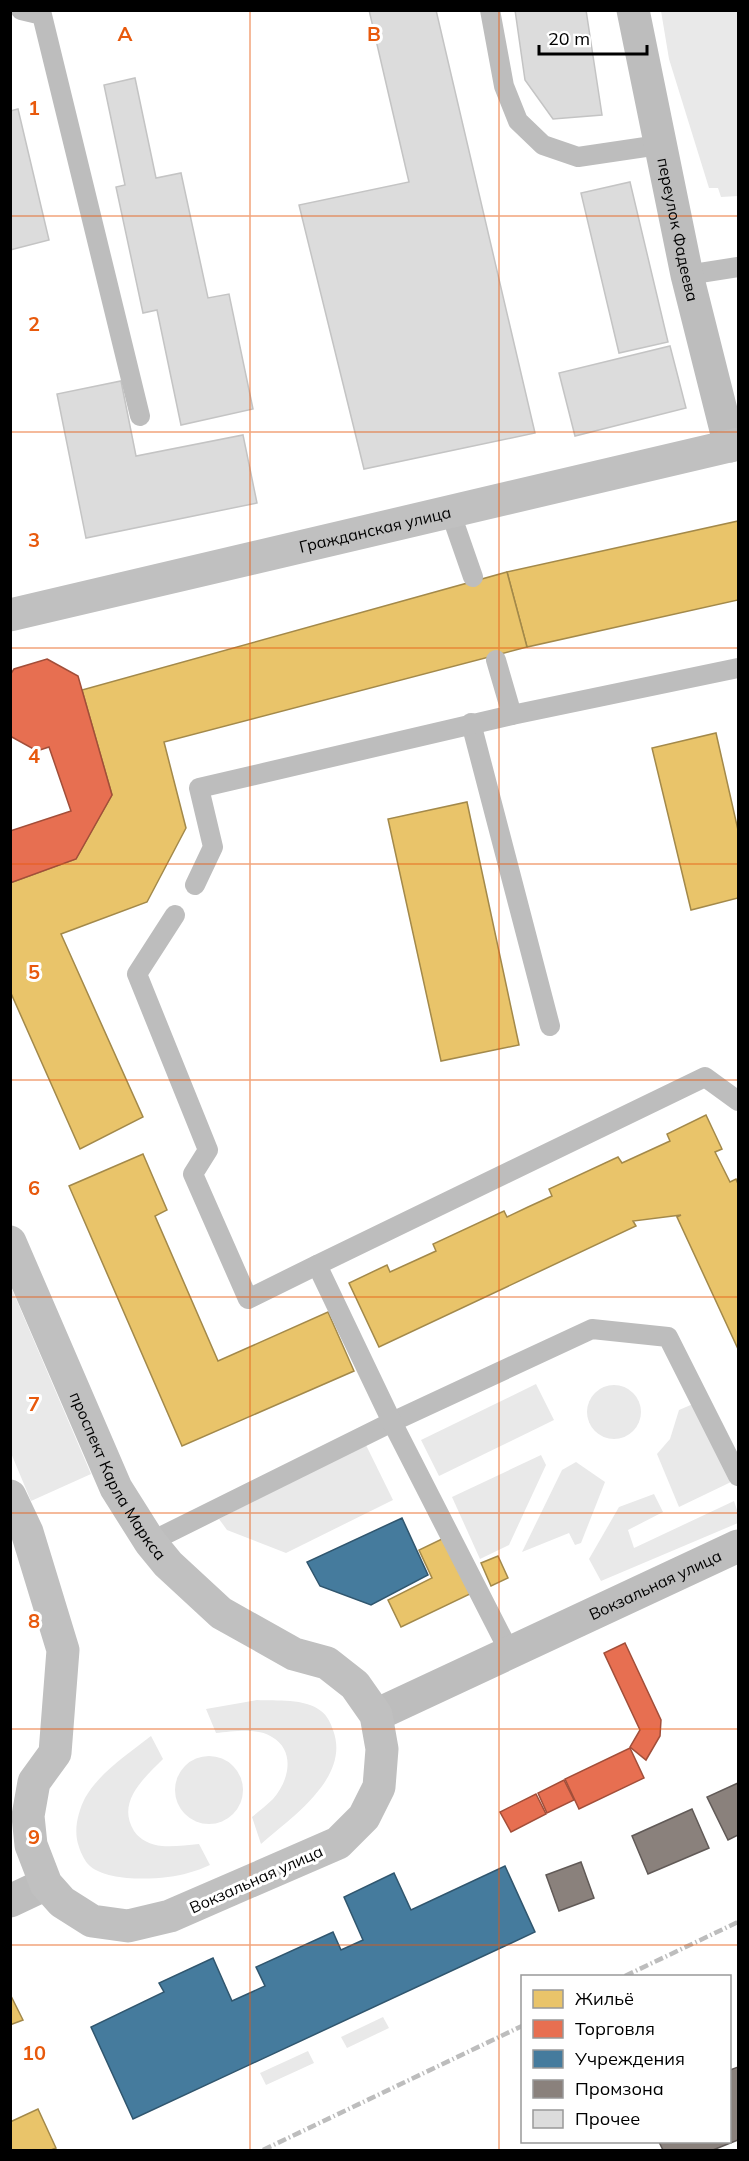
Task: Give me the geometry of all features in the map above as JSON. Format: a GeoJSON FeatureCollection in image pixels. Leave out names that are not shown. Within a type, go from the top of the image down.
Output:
{"type":"FeatureCollection","features":[{"type":"Feature","properties":{"kind":"main road","name":"Гражданская улица"},"geometry":{"type":"LineString","coordinates":[[10,615],[734,445]]}},
{"type":"Feature","properties":{"kind":"main road","name":"проспект Карла Маркса"},"geometry":{"type":"LineString","coordinates":[[10,1242],[116,1488],[150,1542],[168,1564],[221,1613],[294,1654]]}},
{"type":"Feature","properties":{"kind":"main road","name":"Вокзальная улица"},"geometry":{"type":"LineString","coordinates":[[10,1496],[27,1532],[63,1650],[56,1753],[34,1782],[28,1816],[31,1845],[46,1884],[62,1902],[92,1921],[128,1926],[170,1917],[338,1843],[364,1817],[379,1787],[382,1749],[376,1715],[355,1685],[327,1663],[294,1654]]}},
{"type":"Feature","properties":{"kind":"street","name":"переулок Фадеева"},"geometry":{"type":"LineString","coordinates":[[633,10],[687,275],[734,445]]}},
{"type":"Feature","properties":{"kind":"street","name":"Вокзальная улица"},"geometry":{"type":"LineString","coordinates":[[376,1715],[738,1546]]}},
{"type":"Feature","properties":{"kind":"street"},"geometry":{"type":"LineString","coordinates":[[10,1900],[46,1884]]}},
{"type":"Feature","properties":{"kind":"lane"},"geometry":{"type":"LineString","coordinates":[[21,10],[42,15],[140,416]]}},
{"type":"Feature","properties":{"kind":"lane"},"geometry":{"type":"LineString","coordinates":[[490,10],[507,95],[518,121],[543,145],[578,157],[659,145]]}},
{"type":"Feature","properties":{"kind":"lane"},"geometry":{"type":"LineString","coordinates":[[687,275],[738,267]]}},
{"type":"Feature","properties":{"kind":"lane"},"geometry":{"type":"LineString","coordinates":[[450,511],[473,577]]}},
{"type":"Feature","properties":{"kind":"lane"},"geometry":{"type":"LineString","coordinates":[[496,660],[512,715]]}},
{"type":"Feature","properties":{"kind":"lane"},"geometry":{"type":"LineString","coordinates":[[195,885],[213,847],[199,788],[471,723],[738,668]]}},
{"type":"Feature","properties":{"kind":"lane"},"geometry":{"type":"LineString","coordinates":[[471,723],[550,1026]]}},
{"type":"Feature","properties":{"kind":"lane"},"geometry":{"type":"LineString","coordinates":[[175,915],[137,974],[208,1150],[193,1174],[248,1299],[705,1077],[738,1101]]}},
{"type":"Feature","properties":{"kind":"lane"},"geometry":{"type":"LineString","coordinates":[[317,1265],[392,1422],[510,1653]]}},
{"type":"Feature","properties":{"kind":"lane"},"geometry":{"type":"LineString","coordinates":[[150,1542],[392,1422],[592,1329],[668,1337],[738,1476]]}},
{"type":"Feature","properties":{"kind":"shaded area"},"geometry":{"type":"Polygon","coordinates":[[[661,11],[738,11],[738,196],[721,197],[718,188],[709,188],[669,59],[661,11]]]}},
{"type":"Feature","properties":{"kind":"shaded area"},"geometry":{"type":"Polygon","coordinates":[[[11,1287],[91,1474],[31,1501],[11,1453],[11,1287]]]}},
{"type":"Feature","properties":{"kind":"shaded area"},"geometry":{"type":"Polygon","coordinates":[[[536,1384],[554,1420],[439,1476],[421,1440],[536,1384]]]}},
{"type":"Feature","properties":{"kind":"shaded area"},"geometry":{"type":"Polygon","coordinates":[[[614,1385],[624,1387],[633,1393],[639,1402],[641,1412],[639,1422],[633,1431],[624,1437],[614,1439],[604,1437],[595,1431],[589,1422],[587,1412],[589,1402],[595,1393],[604,1387],[614,1385]]]}},
{"type":"Feature","properties":{"kind":"shaded area"},"geometry":{"type":"Polygon","coordinates":[[[693,1404],[731,1482],[679,1507],[657,1454],[670,1439],[679,1410],[693,1404]]]}},
{"type":"Feature","properties":{"kind":"shaded area"},"geometry":{"type":"Polygon","coordinates":[[[365,1443],[393,1500],[286,1553],[227,1530],[219,1519],[365,1443]]]}},
{"type":"Feature","properties":{"kind":"shaded area"},"geometry":{"type":"Polygon","coordinates":[[[541,1455],[546,1465],[509,1545],[480,1559],[452,1497],[541,1455]]]}},
{"type":"Feature","properties":{"kind":"shaded area"},"geometry":{"type":"Polygon","coordinates":[[[576,1462],[605,1482],[581,1543],[575,1545],[569,1533],[522,1552],[562,1470],[576,1462]]]}},
{"type":"Feature","properties":{"kind":"shaded area"},"geometry":{"type":"Polygon","coordinates":[[[654,1494],[663,1512],[628,1530],[634,1548],[734,1501],[738,1523],[601,1581],[589,1559],[619,1507],[654,1494]]]}},
{"type":"Feature","properties":{"kind":"shaded area"},"geometry":{"type":"Polygon","coordinates":[[[257,1700],[290,1701],[314,1707],[328,1720],[333,1730],[336,1747],[334,1764],[326,1780],[302,1808],[261,1844],[252,1817],[273,1799],[283,1784],[288,1766],[285,1750],[272,1737],[259,1732],[216,1733],[206,1709],[257,1700]]]}},
{"type":"Feature","properties":{"kind":"shaded area"},"geometry":{"type":"Polygon","coordinates":[[[151,1736],[163,1759],[141,1782],[130,1800],[129,1820],[134,1831],[143,1839],[158,1845],[199,1844],[210,1865],[166,1877],[138,1879],[110,1875],[86,1862],[77,1841],[78,1815],[82,1803],[98,1780],[151,1736]]]}},
{"type":"Feature","properties":{"kind":"shaded area"},"geometry":{"type":"Polygon","coordinates":[[[209,1756],[222,1759],[233,1766],[240,1777],[243,1790],[240,1803],[233,1814],[222,1821],[209,1824],[196,1821],[185,1814],[178,1803],[175,1790],[178,1777],[185,1766],[196,1759],[209,1756]]]}},
{"type":"Feature","properties":{"kind":"shaded area"},"geometry":{"type":"Polygon","coordinates":[[[383,2017],[389,2028],[347,2048],[341,2037],[383,2017]]]}},
{"type":"Feature","properties":{"kind":"shaded area"},"geometry":{"type":"Polygon","coordinates":[[[308,2051],[314,2063],[266,2085],[260,2073],[308,2051]]]}},
{"type":"Feature","properties":{"kind":"building: Жильё"},"geometry":{"type":"Polygon","coordinates":[[[738,521],[738,600],[527,647],[507,572],[738,521]]]}},
{"type":"Feature","properties":{"kind":"building: Жильё"},"geometry":{"type":"Polygon","coordinates":[[[507,572],[527,647],[164,742],[186,828],[147,902],[61,934],[143,1117],[80,1149],[10,991],[10,883],[76,859],[112,795],[82,690],[507,572]]]}},
{"type":"Feature","properties":{"kind":"building: Жильё"},"geometry":{"type":"Polygon","coordinates":[[[716,733],[738,830],[738,898],[691,910],[652,748],[716,733]]]}},
{"type":"Feature","properties":{"kind":"building: Жильё"},"geometry":{"type":"Polygon","coordinates":[[[467,802],[519,1045],[441,1061],[388,819],[467,802]]]}},
{"type":"Feature","properties":{"kind":"building: Жильё"},"geometry":{"type":"Polygon","coordinates":[[[706,1115],[722,1149],[715,1152],[730,1182],[736,1179],[738,1184],[738,1349],[677,1217],[681,1215],[633,1221],[636,1226],[379,1347],[349,1283],[387,1265],[390,1272],[436,1251],[433,1244],[504,1211],[507,1217],[552,1196],[549,1189],[618,1157],[622,1163],[670,1141],[667,1134],[706,1115]]]}},
{"type":"Feature","properties":{"kind":"building: Жильё"},"geometry":{"type":"Polygon","coordinates":[[[143,1154],[167,1210],[155,1216],[218,1361],[328,1312],[354,1371],[182,1446],[69,1186],[143,1154]]]}},
{"type":"Feature","properties":{"kind":"building: Жильё"},"geometry":{"type":"Polygon","coordinates":[[[444,1538],[470,1594],[401,1627],[388,1600],[432,1578],[419,1550],[444,1538]]]}},
{"type":"Feature","properties":{"kind":"building: Жильё"},"geometry":{"type":"Polygon","coordinates":[[[498,1556],[508,1578],[491,1586],[481,1563],[498,1556]]]}},
{"type":"Feature","properties":{"kind":"building: Жильё"},"geometry":{"type":"Polygon","coordinates":[[[10,1994],[23,2020],[10,2025],[10,1994]]]}},
{"type":"Feature","properties":{"kind":"building: Жильё"},"geometry":{"type":"Polygon","coordinates":[[[38,2109],[56,2148],[10,2150],[10,2122],[38,2109]]]}},
{"type":"Feature","properties":{"kind":"building: Торговля"},"geometry":{"type":"Polygon","coordinates":[[[47,659],[78,676],[112,795],[76,859],[10,883],[10,831],[71,811],[49,747],[37,751],[10,736],[10,675],[14,669],[47,659]]]}},
{"type":"Feature","properties":{"kind":"building: Торговля"},"geometry":{"type":"Polygon","coordinates":[[[625,1643],[661,1720],[660,1736],[646,1760],[630,1747],[640,1730],[604,1653],[625,1643]]]}},
{"type":"Feature","properties":{"kind":"building: Торговля"},"geometry":{"type":"Polygon","coordinates":[[[630,1748],[644,1778],[579,1809],[565,1779],[630,1748]]]}},
{"type":"Feature","properties":{"kind":"building: Торговля"},"geometry":{"type":"Polygon","coordinates":[[[564,1780],[574,1800],[547,1813],[538,1793],[564,1780]]]}},
{"type":"Feature","properties":{"kind":"building: Торговля"},"geometry":{"type":"Polygon","coordinates":[[[536,1794],[546,1814],[511,1832],[500,1812],[536,1794]]]}},
{"type":"Feature","properties":{"kind":"building: Учреждения"},"geometry":{"type":"Polygon","coordinates":[[[402,1518],[428,1575],[371,1605],[320,1586],[307,1562],[402,1518]]]}},
{"type":"Feature","properties":{"kind":"building: Учреждения"},"geometry":{"type":"Polygon","coordinates":[[[505,1866],[535,1932],[133,2119],[91,2027],[164,1992],[159,1983],[213,1958],[232,2001],[265,1986],[256,1967],[333,1932],[341,1950],[363,1940],[344,1897],[394,1873],[411,1910],[505,1866]]]}},
{"type":"Feature","properties":{"kind":"building: Промзона"},"geometry":{"type":"Polygon","coordinates":[[[738,1783],[738,1835],[728,1840],[707,1797],[738,1783]]]}},
{"type":"Feature","properties":{"kind":"building: Промзона"},"geometry":{"type":"Polygon","coordinates":[[[692,1809],[709,1848],[648,1874],[632,1836],[692,1809]]]}},
{"type":"Feature","properties":{"kind":"building: Промзона"},"geometry":{"type":"Polygon","coordinates":[[[581,1862],[594,1898],[559,1911],[546,1875],[581,1862]]]}},
{"type":"Feature","properties":{"kind":"building: Промзона"},"geometry":{"type":"Polygon","coordinates":[[[738,2067],[738,2140],[731,2143],[731,2070],[738,2067]]]}},
{"type":"Feature","properties":{"kind":"building: Промзона"},"geometry":{"type":"Polygon","coordinates":[[[660,2143],[730,2143],[713,2150],[663,2150],[660,2143]]]}},
{"type":"Feature","properties":{"kind":"building: Прочее"},"geometry":{"type":"Polygon","coordinates":[[[369,10],[436,10],[535,433],[364,469],[299,205],[409,182],[369,10]]]}},
{"type":"Feature","properties":{"kind":"building: Прочее"},"geometry":{"type":"Polygon","coordinates":[[[515,10],[586,10],[602,115],[553,119],[525,80],[515,10]]]}},
{"type":"Feature","properties":{"kind":"building: Прочее"},"geometry":{"type":"Polygon","coordinates":[[[135,78],[156,178],[181,173],[208,298],[229,294],[253,409],[181,425],[157,310],[143,313],[116,187],[125,185],[104,85],[135,78]]]}},
{"type":"Feature","properties":{"kind":"building: Прочее"},"geometry":{"type":"Polygon","coordinates":[[[18,109],[49,240],[10,250],[10,111],[18,109]]]}},
{"type":"Feature","properties":{"kind":"building: Прочее"},"geometry":{"type":"Polygon","coordinates":[[[630,182],[668,342],[619,353],[581,193],[630,182]]]}},
{"type":"Feature","properties":{"kind":"building: Прочее"},"geometry":{"type":"Polygon","coordinates":[[[670,346],[686,408],[575,436],[559,373],[670,346]]]}},
{"type":"Feature","properties":{"kind":"building: Прочее"},"geometry":{"type":"Polygon","coordinates":[[[121,381],[136,456],[243,435],[257,503],[86,538],[57,394],[121,381]]]}},
{"type":"Feature","properties":{"kind":"railway"},"geometry":{"type":"LineString","coordinates":[[627,1975],[738,1922]]}},
{"type":"Feature","properties":{"kind":"railway"},"geometry":{"type":"LineString","coordinates":[[263,2150],[521,2026]]}}]}
